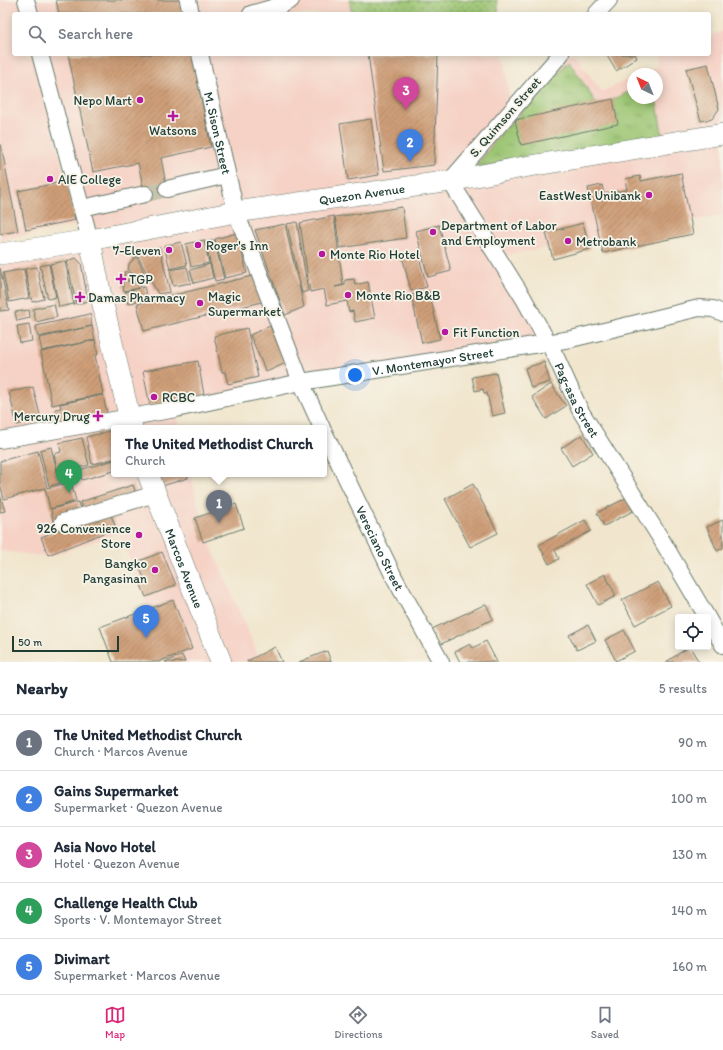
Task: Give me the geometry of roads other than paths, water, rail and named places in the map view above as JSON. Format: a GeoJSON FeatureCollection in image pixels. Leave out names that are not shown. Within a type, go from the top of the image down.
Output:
{"type":"FeatureCollection","features":[{"type":"Feature","properties":{"kind":"main road","name":"Quezon Avenue"},"geometry":{"type":"LineString","coordinates":[[0,254],[90,240],[236,212],[450,181],[518,168],[723,134]]}},
{"type":"Feature","properties":{"kind":"main road"},"geometry":{"type":"LineString","coordinates":[[90,240],[130,423]]}},
{"type":"Feature","properties":{"kind":"main road","name":"Marcos Avenue"},"geometry":{"type":"LineString","coordinates":[[149,477],[221,662]]}},
{"type":"Feature","properties":{"kind":"street"},"geometry":{"type":"LineString","coordinates":[[26,0],[29,12]]}},
{"type":"Feature","properties":{"kind":"street"},"geometry":{"type":"LineString","coordinates":[[188,0],[191,12]]}},
{"type":"Feature","properties":{"kind":"street"},"geometry":{"type":"LineString","coordinates":[[259,12],[282,5],[291,0]]}},
{"type":"Feature","properties":{"kind":"street"},"geometry":{"type":"LineString","coordinates":[[598,12],[609,0]]}},
{"type":"Feature","properties":{"kind":"street"},"geometry":{"type":"LineString","coordinates":[[41,56],[90,240]]}},
{"type":"Feature","properties":{"kind":"street","name":"M. Sison Street"},"geometry":{"type":"LineString","coordinates":[[200,56],[236,212]]}},
{"type":"Feature","properties":{"kind":"street","name":"S. Quimson Street"},"geometry":{"type":"LineString","coordinates":[[450,181],[559,56]]}},
{"type":"Feature","properties":{"kind":"street"},"geometry":{"type":"LineString","coordinates":[[167,189],[227,175]]}},
{"type":"Feature","properties":{"kind":"street","name":"Pag-asa Street"},"geometry":{"type":"LineString","coordinates":[[450,181],[524,299],[548,342],[580,410],[661,539],[705,614]]}},
{"type":"Feature","properties":{"kind":"street"},"geometry":{"type":"LineString","coordinates":[[82,208],[145,194]]}},
{"type":"Feature","properties":{"kind":"street"},"geometry":{"type":"LineString","coordinates":[[236,212],[301,382],[321,425]]}},
{"type":"Feature","properties":{"kind":"street","name":"V. Montemayor Street"},"geometry":{"type":"LineString","coordinates":[[115,425],[130,423],[301,382],[571,339],[700,308],[713,309],[723,313]]}},
{"type":"Feature","properties":{"kind":"street","name":"V. Montemayor Street"},"geometry":{"type":"LineString","coordinates":[[0,440],[111,425]]}},
{"type":"Feature","properties":{"kind":"street","name":"Vereciano Street"},"geometry":{"type":"LineString","coordinates":[[327,438],[394,577],[441,662]]}},
{"type":"Feature","properties":{"kind":"street"},"geometry":{"type":"LineString","coordinates":[[63,522],[155,494]]}},
{"type":"Feature","properties":{"kind":"street","name":"Pag-asa Street"},"geometry":{"type":"LineString","coordinates":[[711,625],[723,645]]}},
{"type":"Feature","properties":{"kind":"tunnel"},"geometry":{"type":"LineString","coordinates":[[145,194],[167,189]]}},
{"type":"Feature","properties":{"kind":"place","name":"Nepo Mart"},"geometry":{"type":"Point","coordinates":[140,100]}},
{"type":"Feature","properties":{"kind":"place","name":"Asia Novo Hotel"},"geometry":{"type":"Point","coordinates":[406,110]}},
{"type":"Feature","properties":{"kind":"place","name":"Watsons"},"geometry":{"type":"Point","coordinates":[173,116]}},
{"type":"Feature","properties":{"kind":"place","name":"Gains Supermarket"},"geometry":{"type":"Point","coordinates":[410,162]}},
{"type":"Feature","properties":{"kind":"place","name":"AIE College"},"geometry":{"type":"Point","coordinates":[50,179]}},
{"type":"Feature","properties":{"kind":"place","name":"EastWest Unibank"},"geometry":{"type":"Point","coordinates":[649,195]}},
{"type":"Feature","properties":{"kind":"place","name":"Department of Labor and Employment"},"geometry":{"type":"Point","coordinates":[433,232]}},
{"type":"Feature","properties":{"kind":"place","name":"Metrobank"},"geometry":{"type":"Point","coordinates":[568,241]}},
{"type":"Feature","properties":{"kind":"place","name":"Roger's Inn"},"geometry":{"type":"Point","coordinates":[198,245]}},
{"type":"Feature","properties":{"kind":"place","name":"7-Eleven"},"geometry":{"type":"Point","coordinates":[169,250]}},
{"type":"Feature","properties":{"kind":"place","name":"Monte Rio Hotel"},"geometry":{"type":"Point","coordinates":[322,254]}},
{"type":"Feature","properties":{"kind":"place","name":"TGP"},"geometry":{"type":"Point","coordinates":[121,279]}},
{"type":"Feature","properties":{"kind":"place","name":"Monte Rio B&B"},"geometry":{"type":"Point","coordinates":[348,295]}},
{"type":"Feature","properties":{"kind":"place","name":"Damas Pharmacy"},"geometry":{"type":"Point","coordinates":[80,297]}},
{"type":"Feature","properties":{"kind":"place","name":"Magic Supermarket"},"geometry":{"type":"Point","coordinates":[200,303]}},
{"type":"Feature","properties":{"kind":"place","name":"Fit Function"},"geometry":{"type":"Point","coordinates":[445,332]}},
{"type":"Feature","properties":{"kind":"place","name":"RCBC"},"geometry":{"type":"Point","coordinates":[154,397]}},
{"type":"Feature","properties":{"kind":"place","name":"Mercury Drug"},"geometry":{"type":"Point","coordinates":[98,416]}},
{"type":"Feature","properties":{"kind":"place","name":"Challenge Health Club"},"geometry":{"type":"Point","coordinates":[69,493]}},
{"type":"Feature","properties":{"kind":"place","name":"The United Methodist Church"},"geometry":{"type":"Point","coordinates":[219,523]}},
{"type":"Feature","properties":{"kind":"place","name":"926 Convenience Store"},"geometry":{"type":"Point","coordinates":[139,535]}},
{"type":"Feature","properties":{"kind":"place","name":"Bangko Pangasinan"},"geometry":{"type":"Point","coordinates":[155,570]}},
{"type":"Feature","properties":{"kind":"place","name":"Divimart"},"geometry":{"type":"Point","coordinates":[146,638]}}]}
